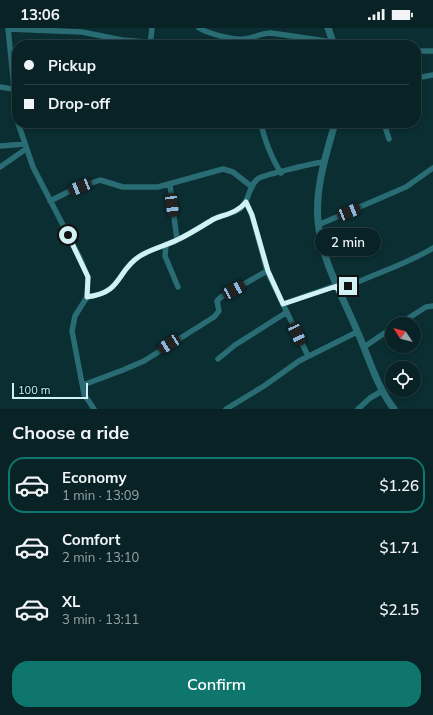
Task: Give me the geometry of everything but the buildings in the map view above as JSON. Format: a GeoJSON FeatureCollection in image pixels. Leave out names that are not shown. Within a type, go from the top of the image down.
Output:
{"type":"FeatureCollection","features":[{"type":"Feature","properties":{"kind":"street"},"geometry":{"type":"LineString","coordinates":[[12,78],[8,28],[82,32],[122,40]]}},
{"type":"Feature","properties":{"kind":"street"},"geometry":{"type":"LineString","coordinates":[[151,40],[152,28]]}},
{"type":"Feature","properties":{"kind":"street"},"geometry":{"type":"LineString","coordinates":[[199,28],[236,40]]}},
{"type":"Feature","properties":{"kind":"street"},"geometry":{"type":"LineString","coordinates":[[328,28],[332,40]]}},
{"type":"Feature","properties":{"kind":"street"},"geometry":{"type":"LineString","coordinates":[[248,40],[263,33],[272,33],[311,40]]}},
{"type":"Feature","properties":{"kind":"street"},"geometry":{"type":"LineString","coordinates":[[421,51],[433,51]]}},
{"type":"Feature","properties":{"kind":"street"},"geometry":{"type":"LineString","coordinates":[[421,77],[433,75]]}},
{"type":"Feature","properties":{"kind":"street"},"geometry":{"type":"LineString","coordinates":[[0,87],[12,90]]}},
{"type":"Feature","properties":{"kind":"street"},"geometry":{"type":"LineString","coordinates":[[20,128],[26,147],[50,201],[85,269],[88,282],[87,297],[75,316],[72,331],[74,349],[84,394],[94,409]]}},
{"type":"Feature","properties":{"kind":"street"},"geometry":{"type":"LineString","coordinates":[[262,128],[275,165],[280,173]]}},
{"type":"Feature","properties":{"kind":"street"},"geometry":{"type":"LineString","coordinates":[[334,128],[319,186],[318,225],[322,243],[338,288],[382,391],[394,409]]}},
{"type":"Feature","properties":{"kind":"street"},"geometry":{"type":"LineString","coordinates":[[386,128],[389,139]]}},
{"type":"Feature","properties":{"kind":"street"},"geometry":{"type":"LineString","coordinates":[[0,146],[26,147]]}},
{"type":"Feature","properties":{"kind":"street"},"geometry":{"type":"LineString","coordinates":[[0,167],[26,147]]}},
{"type":"Feature","properties":{"kind":"street"},"geometry":{"type":"LineString","coordinates":[[87,297],[109,291],[115,286],[135,260],[177,240],[215,219],[236,211],[246,202],[252,187],[259,178],[311,163],[324,162]]}},
{"type":"Feature","properties":{"kind":"street"},"geometry":{"type":"LineString","coordinates":[[318,225],[406,187],[433,168]]}},
{"type":"Feature","properties":{"kind":"street"},"geometry":{"type":"LineString","coordinates":[[50,201],[70,191],[100,180],[123,186],[158,187],[170,185],[223,169],[233,172],[252,187]]}},
{"type":"Feature","properties":{"kind":"street"},"geometry":{"type":"LineString","coordinates":[[170,185],[177,240]]}},
{"type":"Feature","properties":{"kind":"street"},"geometry":{"type":"LineString","coordinates":[[246,202],[252,215],[268,271],[308,356]]}},
{"type":"Feature","properties":{"kind":"street"},"geometry":{"type":"LineString","coordinates":[[166,244],[165,256],[178,287]]}},
{"type":"Feature","properties":{"kind":"street"},"geometry":{"type":"LineString","coordinates":[[283,304],[356,282],[417,258],[433,248]]}},
{"type":"Feature","properties":{"kind":"street"},"geometry":{"type":"LineString","coordinates":[[83,384],[124,370],[144,361],[214,317],[219,311],[216,301],[221,297],[268,271]]}},
{"type":"Feature","properties":{"kind":"street"},"geometry":{"type":"LineString","coordinates":[[410,317],[426,307],[433,306]]}},
{"type":"Feature","properties":{"kind":"street"},"geometry":{"type":"LineString","coordinates":[[218,359],[235,345],[287,312]]}},
{"type":"Feature","properties":{"kind":"street"},"geometry":{"type":"LineString","coordinates":[[226,409],[308,356],[357,332]]}},
{"type":"Feature","properties":{"kind":"street"},"geometry":{"type":"LineString","coordinates":[[364,347],[385,333]]}},
{"type":"Feature","properties":{"kind":"street"},"geometry":{"type":"LineString","coordinates":[[358,409],[370,398],[382,391]]}},
{"type":"Feature","properties":{"kind":"route"},"geometry":{"type":"LineString","coordinates":[[68,235],[88,277],[87,297],[94,296],[109,291],[115,286],[129,267],[141,255],[177,240],[215,219],[236,211],[246,202],[252,215],[259,246],[268,271],[283,304],[337,286],[339,291],[348,286]]}}]}
